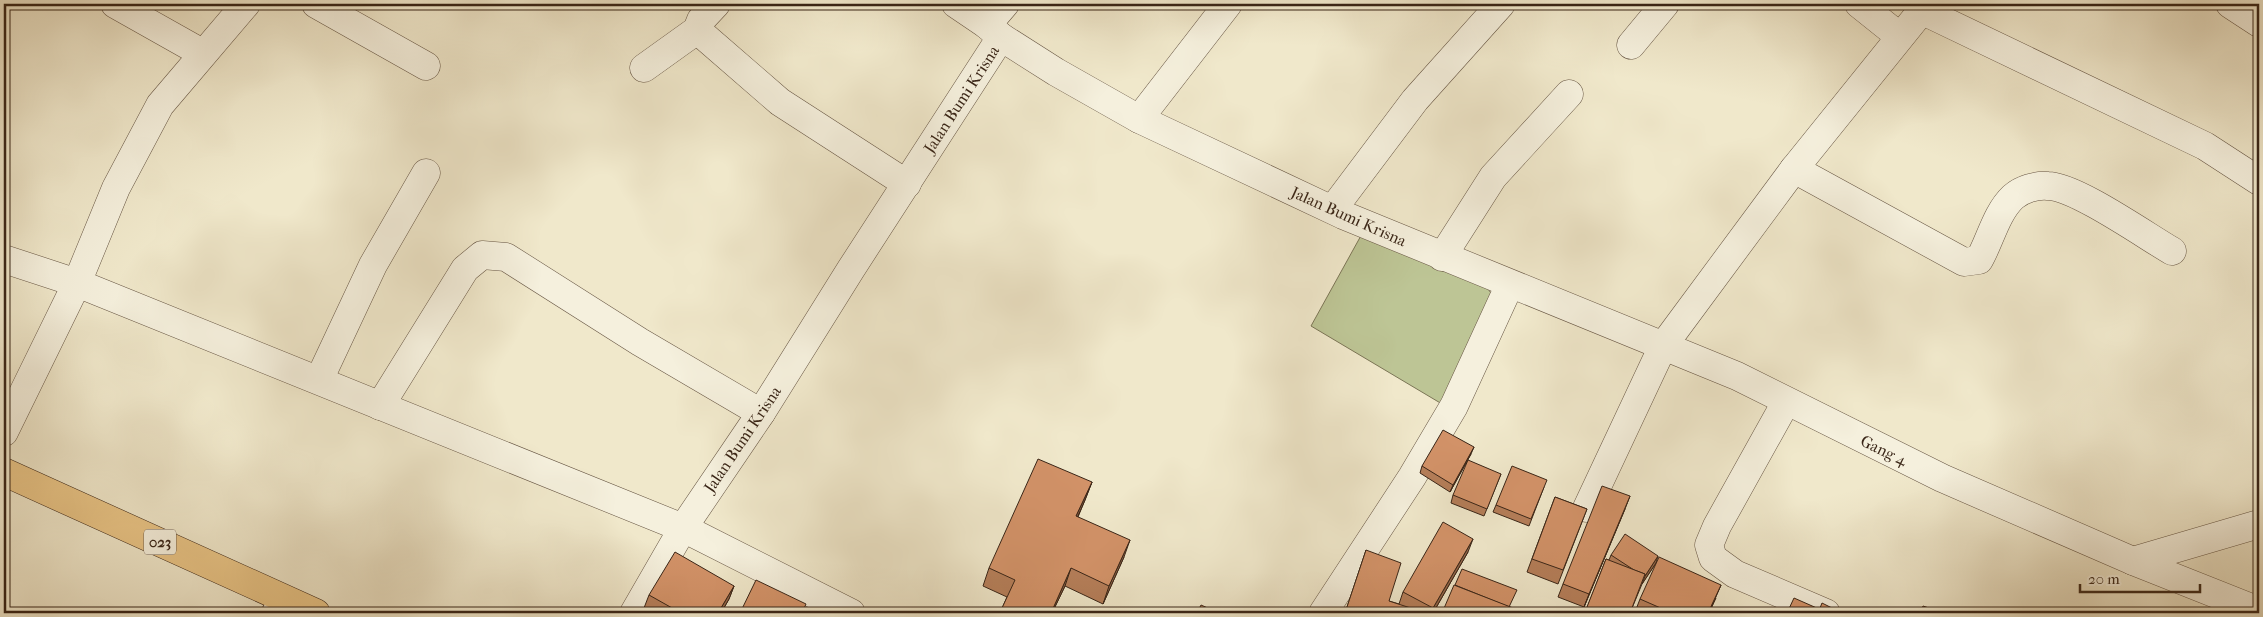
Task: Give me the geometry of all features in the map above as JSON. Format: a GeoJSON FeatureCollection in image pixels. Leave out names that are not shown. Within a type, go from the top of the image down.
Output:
{"type":"FeatureCollection","features":[{"type":"Feature","properties":{"kind":"main road","name":"023"},"geometry":{"type":"LineString","coordinates":[[4,472],[276,605],[316,613]]}},
{"type":"Feature","properties":{"kind":"street"},"geometry":{"type":"LineString","coordinates":[[115,4],[202,54]]}},
{"type":"Feature","properties":{"kind":"street"},"geometry":{"type":"LineString","coordinates":[[4,432],[77,283],[116,188],[160,105],[246,4]]}},
{"type":"Feature","properties":{"kind":"street"},"geometry":{"type":"LineString","coordinates":[[316,4],[426,66]]}},
{"type":"Feature","properties":{"kind":"street"},"geometry":{"type":"LineString","coordinates":[[644,68],[697,30],[701,20],[716,4]]}},
{"type":"Feature","properties":{"kind":"street"},"geometry":{"type":"LineString","coordinates":[[956,4],[994,31],[1005,4]]}},
{"type":"Feature","properties":{"kind":"street"},"geometry":{"type":"LineString","coordinates":[[1139,119],[1228,4]]}},
{"type":"Feature","properties":{"kind":"street"},"geometry":{"type":"LineString","coordinates":[[1333,209],[1415,100],[1501,4]]}},
{"type":"Feature","properties":{"kind":"street"},"geometry":{"type":"LineString","coordinates":[[1632,45],[1665,4]]}},
{"type":"Feature","properties":{"kind":"street"},"geometry":{"type":"LineString","coordinates":[[1859,4],[1899,36]]}},
{"type":"Feature","properties":{"kind":"street"},"geometry":{"type":"LineString","coordinates":[[2230,4],[2259,23]]}},
{"type":"Feature","properties":{"kind":"street"},"geometry":{"type":"LineString","coordinates":[[1588,508],[1663,346],[1794,169],[1924,7],[2205,146],[2259,181]]}},
{"type":"Feature","properties":{"kind":"street"},"geometry":{"type":"LineString","coordinates":[[697,30],[780,102],[907,184]]}},
{"type":"Feature","properties":{"kind":"street","name":"Jalan Bumi Krisna"},"geometry":{"type":"LineString","coordinates":[[634,613],[683,528],[761,413],[907,184],[994,31],[1056,72],[1139,119],[1333,209],[1442,257],[1510,284]]}},
{"type":"Feature","properties":{"kind":"street"},"geometry":{"type":"LineString","coordinates":[[1442,257],[1493,177],[1569,94]]}},
{"type":"Feature","properties":{"kind":"street"},"geometry":{"type":"LineString","coordinates":[[1794,169],[1964,262],[1979,260],[2006,205],[2014,195],[2029,188],[2050,185],[2076,194],[2172,252]]}},
{"type":"Feature","properties":{"kind":"street"},"geometry":{"type":"LineString","coordinates":[[319,380],[373,265],[426,173]]}},
{"type":"Feature","properties":{"kind":"street"},"geometry":{"type":"LineString","coordinates":[[380,406],[465,269],[482,254],[506,257],[640,342],[761,413]]}},
{"type":"Feature","properties":{"kind":"street"},"geometry":{"type":"LineString","coordinates":[[4,258],[77,283],[683,528],[851,613]]}},
{"type":"Feature","properties":{"kind":"street"},"geometry":{"type":"LineString","coordinates":[[1323,613],[1412,477],[1454,406],[1510,284]]}},
{"type":"Feature","properties":{"kind":"street","name":"Gang 4"},"geometry":{"type":"LineString","coordinates":[[1510,284],[1738,376],[1786,402],[1942,478],[2133,561],[2259,611]]}},
{"type":"Feature","properties":{"kind":"street"},"geometry":{"type":"LineString","coordinates":[[1786,402],[1717,526],[1709,545],[1713,558],[1735,574],[1826,613]]}},
{"type":"Feature","properties":{"kind":"street"},"geometry":{"type":"LineString","coordinates":[[2133,561],[2259,524]]}},
{"type":"Feature","properties":{"kind":"green space"},"geometry":{"type":"Polygon","coordinates":[[[1363,232],[1488,289],[1493,296],[1442,404],[1311,326],[1363,232]]]}},
{"type":"Feature","properties":{"kind":"building"},"geometry":{"type":"Polygon","coordinates":[[[1443,430],[1474,447],[1453,485],[1422,466],[1443,430]]]}},
{"type":"Feature","properties":{"kind":"building"},"geometry":{"type":"Polygon","coordinates":[[[1038,459],[1092,482],[1076,516],[1130,540],[1109,586],[1071,568],[1051,613],[1013,613],[1002,608],[1015,580],[989,568],[1038,459]]]}},
{"type":"Feature","properties":{"kind":"building"},"geometry":{"type":"Polygon","coordinates":[[[1468,460],[1501,474],[1487,509],[1453,495],[1468,460]]]}},
{"type":"Feature","properties":{"kind":"building"},"geometry":{"type":"Polygon","coordinates":[[[1512,466],[1547,480],[1531,519],[1496,505],[1512,466]]]}},
{"type":"Feature","properties":{"kind":"building"},"geometry":{"type":"Polygon","coordinates":[[[1602,486],[1630,496],[1589,594],[1563,584],[1602,486]]]}},
{"type":"Feature","properties":{"kind":"building"},"geometry":{"type":"Polygon","coordinates":[[[1555,497],[1587,509],[1563,570],[1532,559],[1555,497]]]}},
{"type":"Feature","properties":{"kind":"building"},"geometry":{"type":"Polygon","coordinates":[[[1443,522],[1473,539],[1433,608],[1403,592],[1443,522]]]}},
{"type":"Feature","properties":{"kind":"building"},"geometry":{"type":"Polygon","coordinates":[[[1625,534],[1658,556],[1645,576],[1645,574],[1634,570],[1611,555],[1625,534]]]}},
{"type":"Feature","properties":{"kind":"building"},"geometry":{"type":"Polygon","coordinates":[[[1366,550],[1401,563],[1389,601],[1426,613],[1345,613],[1366,550]]]}},
{"type":"Feature","properties":{"kind":"building"},"geometry":{"type":"Polygon","coordinates":[[[675,552],[734,586],[718,613],[681,613],[649,595],[675,552]]]}},
{"type":"Feature","properties":{"kind":"building"},"geometry":{"type":"Polygon","coordinates":[[[1659,557],[1721,585],[1708,613],[1672,613],[1640,599],[1659,557]]]}},
{"type":"Feature","properties":{"kind":"building"},"geometry":{"type":"Polygon","coordinates":[[[1606,559],[1645,574],[1630,613],[1585,612],[1606,559]]]}},
{"type":"Feature","properties":{"kind":"building"},"geometry":{"type":"Polygon","coordinates":[[[1462,569],[1517,590],[1509,607],[1455,585],[1462,569]]]}},
{"type":"Feature","properties":{"kind":"building"},"geometry":{"type":"Polygon","coordinates":[[[756,580],[806,604],[802,613],[740,613],[756,580]]]}},
{"type":"Feature","properties":{"kind":"building"},"geometry":{"type":"Polygon","coordinates":[[[1454,585],[1526,613],[1442,613],[1454,585]]]}},
{"type":"Feature","properties":{"kind":"building"},"geometry":{"type":"Polygon","coordinates":[[[1794,598],[1819,609],[1818,613],[1787,613],[1794,598]]]}},
{"type":"Feature","properties":{"kind":"building"},"geometry":{"type":"Polygon","coordinates":[[[1822,603],[1842,613],[1818,613],[1822,603]]]}},
{"type":"Feature","properties":{"kind":"building"},"geometry":{"type":"Polygon","coordinates":[[[1201,605],[1219,613],[1197,613],[1201,605]]]}},
{"type":"Feature","properties":{"kind":"building"},"geometry":{"type":"Polygon","coordinates":[[[1923,606],[1944,613],[1920,613],[1923,606]]]}}]}
